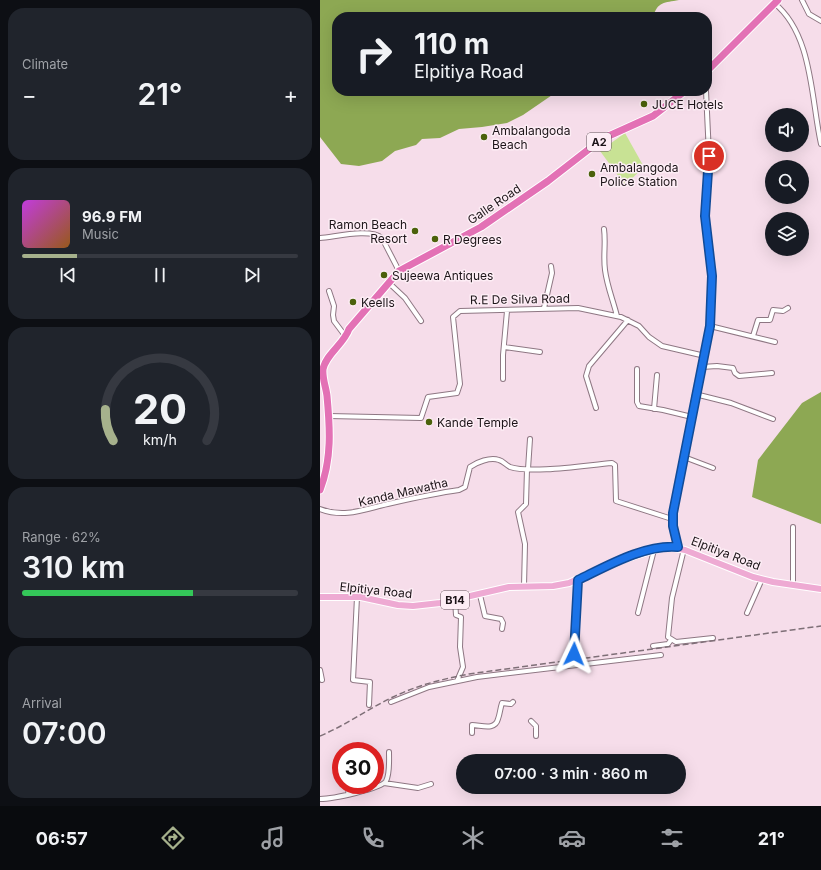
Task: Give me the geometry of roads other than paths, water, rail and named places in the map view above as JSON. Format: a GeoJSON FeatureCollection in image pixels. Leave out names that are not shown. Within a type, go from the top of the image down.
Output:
{"type":"FeatureCollection","features":[{"type":"Feature","properties":{"kind":"highway"},"geometry":{"type":"LineString","coordinates":[[712,66],[776,2]]}},
{"type":"Feature","properties":{"kind":"highway","name":"Galle Road"},"geometry":{"type":"LineString","coordinates":[[320,490],[330,444],[329,416],[326,403],[323,372],[325,363],[346,338],[349,329],[388,283],[399,271],[481,227],[548,181],[602,139],[653,116],[679,96]]}},
{"type":"Feature","properties":{"kind":"highway","name":"Galle Road"},"geometry":{"type":"LineString","coordinates":[[320,364],[328,354],[333,352]]}},
{"type":"Feature","properties":{"kind":"highway","name":"Galle Road"},"geometry":{"type":"LineString","coordinates":[[320,380],[323,398],[326,403]]}},
{"type":"Feature","properties":{"kind":"main road","name":"Elpitiya Road"},"geometry":{"type":"LineString","coordinates":[[320,597],[357,597],[413,606],[455,600],[509,587],[553,586],[578,580],[615,562],[654,549],[681,548],[732,569],[762,579],[821,589]]}},
{"type":"Feature","properties":{"kind":"street"},"geometry":{"type":"LineString","coordinates":[[802,0],[809,14],[821,21]]}},
{"type":"Feature","properties":{"kind":"street"},"geometry":{"type":"LineString","coordinates":[[776,2],[786,14],[799,40],[805,58],[816,109],[821,144]]}},
{"type":"Feature","properties":{"kind":"street"},"geometry":{"type":"LineString","coordinates":[[671,640],[668,632],[669,615],[681,548],[672,519],[710,326],[712,276],[705,216],[709,156],[706,96]]}},
{"type":"Feature","properties":{"kind":"street"},"geometry":{"type":"LineString","coordinates":[[816,109],[821,107]]}},
{"type":"Feature","properties":{"kind":"street"},"geometry":{"type":"LineString","coordinates":[[604,229],[606,242],[604,267],[606,281],[617,316]]}},
{"type":"Feature","properties":{"kind":"street"},"geometry":{"type":"LineString","coordinates":[[320,238],[364,233],[378,234],[382,238],[399,271]]}},
{"type":"Feature","properties":{"kind":"street"},"geometry":{"type":"LineString","coordinates":[[544,308],[552,273],[551,266]]}},
{"type":"Feature","properties":{"kind":"street"},"geometry":{"type":"LineString","coordinates":[[388,283],[405,298],[421,321]]}},
{"type":"Feature","properties":{"kind":"street"},"geometry":{"type":"LineString","coordinates":[[329,291],[334,306],[334,321],[346,338]]}},
{"type":"Feature","properties":{"kind":"street","name":"R.E De Silva Road"},"geometry":{"type":"LineString","coordinates":[[329,416],[358,418],[421,418],[428,397],[457,393],[459,390],[460,375],[453,317],[460,311],[470,309],[508,311],[544,308],[578,308],[617,316],[628,320],[639,326],[649,337],[662,346],[704,356]]}},
{"type":"Feature","properties":{"kind":"street"},"geometry":{"type":"LineString","coordinates":[[753,336],[758,320],[770,320],[773,310],[783,311],[788,308]]}},
{"type":"Feature","properties":{"kind":"street"},"geometry":{"type":"LineString","coordinates":[[503,379],[504,348],[508,311]]}},
{"type":"Feature","properties":{"kind":"street"},"geometry":{"type":"LineString","coordinates":[[596,408],[586,376],[589,366],[628,320]]}},
{"type":"Feature","properties":{"kind":"street"},"geometry":{"type":"LineString","coordinates":[[710,326],[775,342]]}},
{"type":"Feature","properties":{"kind":"street"},"geometry":{"type":"LineString","coordinates":[[504,348],[540,352]]}},
{"type":"Feature","properties":{"kind":"street"},"geometry":{"type":"LineString","coordinates":[[702,367],[732,367],[738,376],[772,373]]}},
{"type":"Feature","properties":{"kind":"street"},"geometry":{"type":"LineString","coordinates":[[638,368],[637,402],[639,406],[692,417]]}},
{"type":"Feature","properties":{"kind":"street"},"geometry":{"type":"LineString","coordinates":[[654,408],[657,375]]}},
{"type":"Feature","properties":{"kind":"street"},"geometry":{"type":"LineString","coordinates":[[696,394],[731,403],[773,419]]}},
{"type":"Feature","properties":{"kind":"street"},"geometry":{"type":"LineString","coordinates":[[524,586],[525,544],[518,512],[526,504],[530,439]]}},
{"type":"Feature","properties":{"kind":"street"},"geometry":{"type":"LineString","coordinates":[[684,457],[713,468]]}},
{"type":"Feature","properties":{"kind":"street","name":"Kanda Mawatha"},"geometry":{"type":"LineString","coordinates":[[320,510],[335,514],[351,513],[415,498],[459,490],[465,487],[470,466],[485,460],[499,460],[509,466],[528,469],[612,463],[615,465],[616,500],[672,519]]}},
{"type":"Feature","properties":{"kind":"street"},"geometry":{"type":"LineString","coordinates":[[792,527],[792,585]]}},
{"type":"Feature","properties":{"kind":"street"},"geometry":{"type":"LineString","coordinates":[[638,613],[654,549]]}},
{"type":"Feature","properties":{"kind":"street"},"geometry":{"type":"LineString","coordinates":[[747,613],[762,579]]}},
{"type":"Feature","properties":{"kind":"street"},"geometry":{"type":"LineString","coordinates":[[578,580],[574,654],[585,663]]}},
{"type":"Feature","properties":{"kind":"street"},"geometry":{"type":"LineString","coordinates":[[480,595],[485,616],[500,619],[503,623],[502,629]]}},
{"type":"Feature","properties":{"kind":"street"},"geometry":{"type":"LineString","coordinates":[[357,597],[353,680],[370,682],[369,705]]}},
{"type":"Feature","properties":{"kind":"street"},"geometry":{"type":"LineString","coordinates":[[455,600],[456,615],[461,617],[460,647],[463,663],[462,672],[457,681]]}},
{"type":"Feature","properties":{"kind":"street"},"geometry":{"type":"LineString","coordinates":[[671,640],[676,642],[714,638]]}},
{"type":"Feature","properties":{"kind":"street"},"geometry":{"type":"LineString","coordinates":[[653,646],[668,644],[671,640]]}},
{"type":"Feature","properties":{"kind":"street"},"geometry":{"type":"LineString","coordinates":[[391,702],[429,687],[457,681],[585,663],[661,655]]}},
{"type":"Feature","properties":{"kind":"street"},"geometry":{"type":"LineString","coordinates":[[320,670],[322,680]]}},
{"type":"Feature","properties":{"kind":"street"},"geometry":{"type":"LineString","coordinates":[[472,734],[472,725],[495,725],[502,704],[511,704],[513,702]]}},
{"type":"Feature","properties":{"kind":"street"},"geometry":{"type":"LineString","coordinates":[[531,721],[536,726],[536,736]]}},
{"type":"Feature","properties":{"kind":"street"},"geometry":{"type":"LineString","coordinates":[[384,782],[387,777],[389,752]]}},
{"type":"Feature","properties":{"kind":"street"},"geometry":{"type":"LineString","coordinates":[[384,783],[418,788],[431,784]]}},
{"type":"Feature","properties":{"kind":"street"},"geometry":{"type":"LineString","coordinates":[[320,799],[351,794]]}},
{"type":"Feature","properties":{"kind":"railway"},"geometry":{"type":"LineString","coordinates":[[320,736],[402,693],[450,678],[469,674],[821,626]]}},
{"type":"Feature","properties":{"kind":"place","name":"JUCE Hotels"},"geometry":{"type":"Point","coordinates":[644,104]}},
{"type":"Feature","properties":{"kind":"place","name":"Ambalangoda Beach"},"geometry":{"type":"Point","coordinates":[484,137]}},
{"type":"Feature","properties":{"kind":"place","name":"Ambalangoda Police Station"},"geometry":{"type":"Point","coordinates":[592,174]}},
{"type":"Feature","properties":{"kind":"place","name":"Ramon Beach Resort"},"geometry":{"type":"Point","coordinates":[415,231]}},
{"type":"Feature","properties":{"kind":"place","name":"R Degrees"},"geometry":{"type":"Point","coordinates":[435,239]}},
{"type":"Feature","properties":{"kind":"place","name":"Sujeewa Antiques"},"geometry":{"type":"Point","coordinates":[384,275]}},
{"type":"Feature","properties":{"kind":"place","name":"Keells"},"geometry":{"type":"Point","coordinates":[353,302]}},
{"type":"Feature","properties":{"kind":"place","name":"Kande Temple"},"geometry":{"type":"Point","coordinates":[429,422]}}]}
